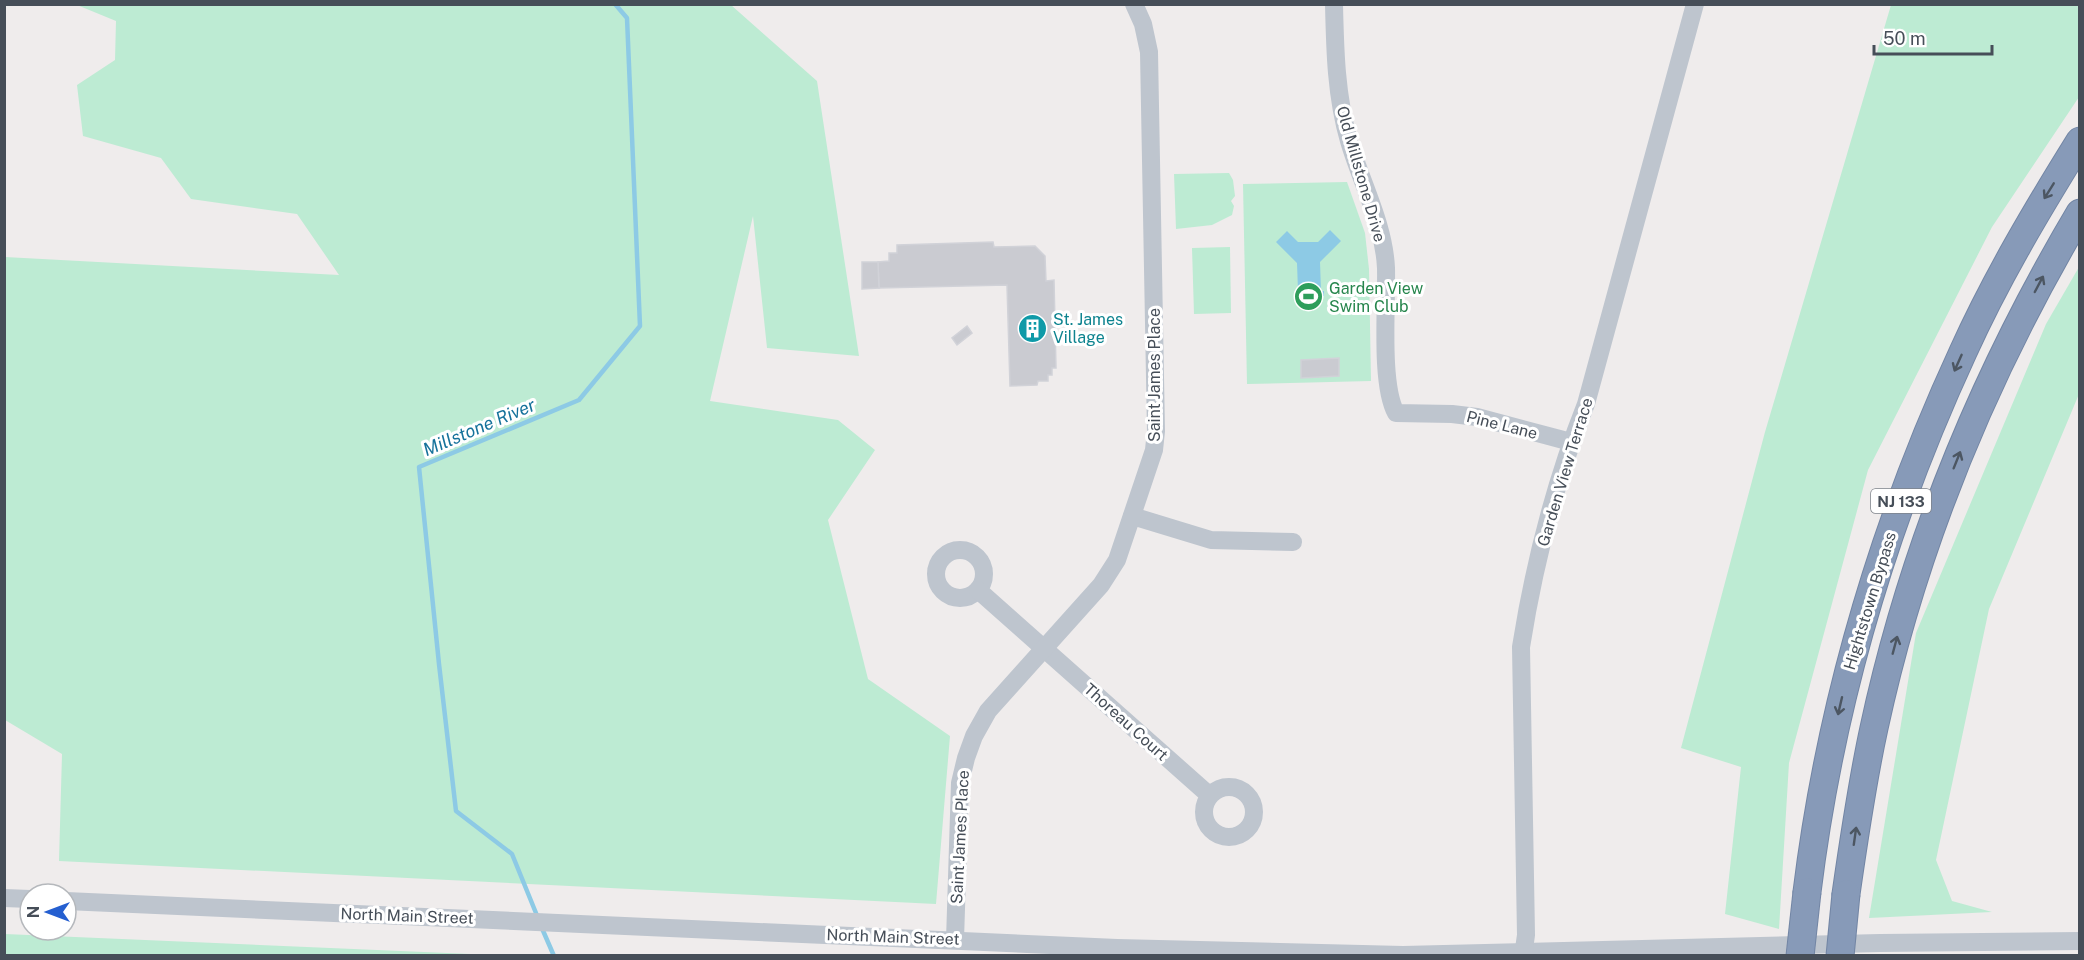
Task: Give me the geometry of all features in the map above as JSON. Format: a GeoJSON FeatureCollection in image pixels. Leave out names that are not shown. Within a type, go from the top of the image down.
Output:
{"type":"FeatureCollection","features":[{"type":"Feature","properties":{"kind":"highway","name":"Hightstown Bypass"},"geometry":{"type":"LineString","coordinates":[[1800,956],[1822,793],[1849,669],[1875,578],[1905,489],[1963,351],[2016,247],[2079,141]]}},
{"type":"Feature","properties":{"kind":"highway","name":"NJ 133"},"geometry":{"type":"LineString","coordinates":[[1840,956],[1846,894],[1862,785],[1874,726],[1896,640],[1922,555],[1941,499],[1997,367],[2049,265],[2079,213]]}},
{"type":"Feature","properties":{"kind":"street","name":"Saint James Place"},"geometry":{"type":"LineString","coordinates":[[955,940],[960,783],[974,736],[988,711],[1101,585],[1117,560],[1154,450],[1156,431],[1149,52],[1143,24],[1134,4]]}},
{"type":"Feature","properties":{"kind":"street","name":"Old Millstone Drive"},"geometry":{"type":"LineString","coordinates":[[1334,4],[1337,79],[1342,115],[1381,236],[1386,265],[1387,381],[1390,404],[1395,413]]}},
{"type":"Feature","properties":{"kind":"street","name":"Garden View Terrace"},"geometry":{"type":"LineString","coordinates":[[1524,954],[1527,935],[1521,647],[1534,575],[1571,442],[1586,404],[1695,4]]}},
{"type":"Feature","properties":{"kind":"street","name":"Pine Lane"},"geometry":{"type":"LineString","coordinates":[[1395,413],[1478,417],[1571,442]]}},
{"type":"Feature","properties":{"kind":"street"},"geometry":{"type":"LineString","coordinates":[[1132,516],[1211,540],[1293,542]]}},
{"type":"Feature","properties":{"kind":"street","name":"Thoreau Court"},"geometry":{"type":"LineString","coordinates":[[978,590],[1209,795]]}},
{"type":"Feature","properties":{"kind":"street","name":"North Main Street"},"geometry":{"type":"LineString","coordinates":[[78,902],[1117,948],[1403,955],[1524,954],[1880,943],[2079,941]]}},
{"type":"Feature","properties":{"kind":"green space"},"geometry":{"type":"Polygon","coordinates":[[[77,5],[731,5],[817,81],[859,356],[767,348],[753,216],[710,401],[838,420],[875,450],[828,520],[868,679],[950,736],[936,904],[59,861],[62,754],[5,720],[5,257],[339,275],[297,214],[191,199],[161,158],[83,136],[77,85],[115,60],[116,21],[77,5]]]}},
{"type":"Feature","properties":{"kind":"green space"},"geometry":{"type":"Polygon","coordinates":[[[1891,5],[2079,5],[2079,97],[1992,227],[1868,470],[1789,763],[1779,929],[1725,914],[1741,767],[1681,748],[1765,432],[1891,5]]]}},
{"type":"Feature","properties":{"kind":"green space"},"geometry":{"type":"Polygon","coordinates":[[[1229,173],[1233,180],[1235,196],[1231,201],[1234,206],[1232,215],[1212,225],[1176,229],[1174,174],[1229,173]]]}},
{"type":"Feature","properties":{"kind":"green space","name":"Garden View Swim Club"},"geometry":{"type":"Polygon","coordinates":[[[1347,182],[1365,233],[1369,269],[1371,381],[1247,384],[1243,184],[1347,182]]]}},
{"type":"Feature","properties":{"kind":"green space"},"geometry":{"type":"Polygon","coordinates":[[[1230,247],[1231,313],[1194,314],[1192,248],[1230,247]]]}},
{"type":"Feature","properties":{"kind":"green space"},"geometry":{"type":"Polygon","coordinates":[[[2079,267],[2079,394],[1989,609],[1936,860],[1952,901],[1992,912],[1869,918],[1916,633],[2046,324],[2079,267]]]}},
{"type":"Feature","properties":{"kind":"green space"},"geometry":{"type":"Polygon","coordinates":[[[5,934],[18,935],[18,942],[78,942],[78,937],[494,955],[5,956],[5,934]]]}},
{"type":"Feature","properties":{"kind":"water"},"geometry":{"type":"Polygon","coordinates":[[[1330,230],[1341,241],[1320,262],[1321,291],[1324,291],[1324,296],[1296,297],[1295,291],[1298,291],[1297,263],[1276,242],[1287,231],[1298,242],[1318,242],[1330,230]]]}},
{"type":"Feature","properties":{"kind":"building","name":"St. James Village"},"geometry":{"type":"Polygon","coordinates":[[[993,242],[994,247],[1035,246],[1045,256],[1046,281],[1054,280],[1056,368],[1052,368],[1052,375],[1048,375],[1048,381],[1038,381],[1037,385],[1010,386],[1007,285],[879,288],[878,262],[889,261],[889,253],[897,253],[897,245],[993,242]]]}},
{"type":"Feature","properties":{"kind":"building"},"geometry":{"type":"Polygon","coordinates":[[[862,262],[878,262],[879,288],[862,289],[862,262]]]}},
{"type":"Feature","properties":{"kind":"building"},"geometry":{"type":"Polygon","coordinates":[[[967,326],[972,333],[957,345],[952,338],[967,326]]]}},
{"type":"Feature","properties":{"kind":"building"},"geometry":{"type":"Polygon","coordinates":[[[1339,358],[1339,376],[1301,378],[1301,360],[1339,358]]]}},
{"type":"Feature","properties":{"kind":"waterway","name":"Millstone River"},"geometry":{"type":"LineString","coordinates":[[538,918],[512,854],[456,811],[419,467],[579,400],[640,326],[627,18],[615,4]]}},
{"type":"Feature","properties":{"kind":"waterway","name":"Millstone River"},"geometry":{"type":"LineString","coordinates":[[541,926],[554,956]]}},
{"type":"Feature","properties":{"kind":"place","name":"Garden View Swim Club"},"geometry":{"type":"Point","coordinates":[1308,297]}},
{"type":"Feature","properties":{"kind":"place","name":"St. James Village"},"geometry":{"type":"Point","coordinates":[1032,328]}}]}
